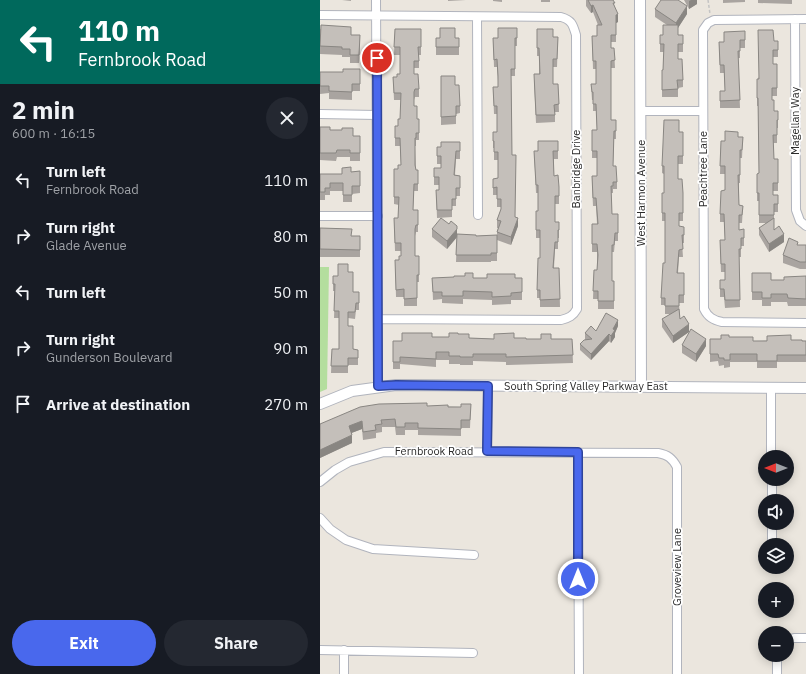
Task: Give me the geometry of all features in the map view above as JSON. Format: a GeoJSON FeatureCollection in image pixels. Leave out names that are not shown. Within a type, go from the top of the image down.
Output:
{"type":"FeatureCollection","features":[{"type":"Feature","properties":{"kind":"street"},"geometry":{"type":"LineString","coordinates":[[376,0],[378,386]]}},
{"type":"Feature","properties":{"kind":"street","name":"West Harmon Avenue"},"geometry":{"type":"LineString","coordinates":[[640,0],[642,387]]}},
{"type":"Feature","properties":{"kind":"street"},"geometry":{"type":"LineString","coordinates":[[320,15],[477,16],[478,215]]}},
{"type":"Feature","properties":{"kind":"street","name":"Banbridge Drive"},"geometry":{"type":"LineString","coordinates":[[378,319],[561,320],[569,318],[577,309],[576,35],[572,22],[561,17],[477,16]]}},
{"type":"Feature","properties":{"kind":"street","name":"Magellan Way"},"geometry":{"type":"LineString","coordinates":[[795,19],[796,210],[803,223]]}},
{"type":"Feature","properties":{"kind":"street"},"geometry":{"type":"LineString","coordinates":[[709,22],[714,20],[806,19]]}},
{"type":"Feature","properties":{"kind":"street","name":"Peachtree Lane"},"geometry":{"type":"LineString","coordinates":[[709,22],[703,30],[702,111],[704,309],[707,315],[714,320],[722,322],[806,323]]}},
{"type":"Feature","properties":{"kind":"street"},"geometry":{"type":"LineString","coordinates":[[640,111],[702,111]]}},
{"type":"Feature","properties":{"kind":"street"},"geometry":{"type":"LineString","coordinates":[[320,114],[377,115]]}},
{"type":"Feature","properties":{"kind":"street"},"geometry":{"type":"LineString","coordinates":[[320,216],[378,216]]}},
{"type":"Feature","properties":{"kind":"street","name":"South Spring Valley Parkway East"},"geometry":{"type":"LineString","coordinates":[[320,404],[352,391],[378,386],[396,385],[806,388]]}},
{"type":"Feature","properties":{"kind":"street"},"geometry":{"type":"LineString","coordinates":[[487,451],[488,386]]}},
{"type":"Feature","properties":{"kind":"street"},"geometry":{"type":"LineString","coordinates":[[771,388],[771,450]]}},
{"type":"Feature","properties":{"kind":"street","name":"Fernbrook Road"},"geometry":{"type":"LineString","coordinates":[[320,482],[335,470],[349,462],[384,452],[487,451],[658,453],[668,455],[674,460]]}},
{"type":"Feature","properties":{"kind":"street"},"geometry":{"type":"LineString","coordinates":[[578,452],[579,674]]}},
{"type":"Feature","properties":{"kind":"street","name":"Groveview Lane"},"geometry":{"type":"LineString","coordinates":[[674,460],[677,467],[678,674]]}},
{"type":"Feature","properties":{"kind":"street"},"geometry":{"type":"LineString","coordinates":[[320,518],[330,529],[346,540],[373,549],[474,555]]}},
{"type":"Feature","properties":{"kind":"street"},"geometry":{"type":"LineString","coordinates":[[794,638],[806,638]]}},
{"type":"Feature","properties":{"kind":"street"},"geometry":{"type":"LineString","coordinates":[[320,650],[473,654]]}},
{"type":"Feature","properties":{"kind":"street"},"geometry":{"type":"LineString","coordinates":[[344,650],[344,674]]}},
{"type":"Feature","properties":{"kind":"street"},"geometry":{"type":"LineString","coordinates":[[777,662],[777,674]]}},
{"type":"Feature","properties":{"kind":"path"},"geometry":{"type":"LineString","coordinates":[[708,0],[709,22]]}},
{"type":"Feature","properties":{"kind":"green space"},"geometry":{"type":"Polygon","coordinates":[[[320,267],[329,267],[327,389],[320,392],[320,267]]]}},
{"type":"Feature","properties":{"kind":"building"},"geometry":{"type":"Polygon","coordinates":[[[588,0],[613,0],[618,14],[616,15],[616,35],[611,35],[611,48],[614,48],[615,60],[611,61],[611,120],[616,120],[616,131],[614,131],[613,166],[616,166],[617,182],[613,182],[613,186],[611,186],[612,214],[618,214],[618,233],[615,233],[614,245],[612,245],[612,281],[614,281],[614,301],[598,301],[598,291],[593,291],[594,270],[597,270],[598,255],[597,244],[592,244],[592,224],[598,224],[596,198],[593,198],[592,176],[597,176],[597,151],[592,151],[592,130],[597,130],[596,104],[593,104],[591,84],[596,84],[596,61],[593,61],[592,36],[597,36],[597,25],[602,25],[593,5],[591,6],[588,0]]]}},
{"type":"Feature","properties":{"kind":"building"},"geometry":{"type":"Polygon","coordinates":[[[661,0],[678,0],[687,6],[676,23],[655,9],[661,0]]]}},
{"type":"Feature","properties":{"kind":"building"},"geometry":{"type":"Polygon","coordinates":[[[321,25],[351,27],[351,35],[360,35],[359,55],[350,55],[350,49],[342,49],[342,47],[320,46],[321,25]]]}},
{"type":"Feature","properties":{"kind":"building"},"geometry":{"type":"Polygon","coordinates":[[[663,25],[678,25],[678,35],[683,35],[683,44],[678,44],[678,59],[682,59],[683,80],[677,80],[678,89],[662,90],[664,44],[660,44],[660,35],[663,35],[663,25]]]}},
{"type":"Feature","properties":{"kind":"building"},"geometry":{"type":"Polygon","coordinates":[[[440,28],[455,28],[455,38],[459,38],[459,47],[436,47],[436,38],[440,38],[440,28]]]}},
{"type":"Feature","properties":{"kind":"building"},"geometry":{"type":"Polygon","coordinates":[[[498,28],[517,28],[517,38],[515,38],[515,69],[511,69],[512,155],[516,155],[515,217],[518,218],[511,237],[497,232],[501,221],[497,220],[501,209],[501,199],[497,199],[497,187],[493,188],[493,179],[498,178],[498,152],[494,152],[493,141],[493,132],[497,132],[497,106],[494,106],[493,87],[498,87],[498,76],[497,59],[494,60],[493,38],[498,38],[498,28]]]}},
{"type":"Feature","properties":{"kind":"building"},"geometry":{"type":"Polygon","coordinates":[[[395,29],[421,29],[421,47],[418,47],[419,61],[414,61],[414,74],[418,74],[419,89],[415,89],[414,92],[414,106],[417,106],[419,133],[416,133],[415,138],[415,165],[416,170],[418,170],[418,184],[414,184],[413,210],[418,210],[418,225],[416,225],[415,229],[415,256],[419,256],[419,275],[417,275],[417,298],[404,299],[404,289],[396,290],[395,260],[399,260],[399,256],[401,256],[401,243],[395,243],[394,218],[398,218],[399,197],[394,197],[394,169],[398,169],[398,165],[401,165],[400,138],[395,138],[395,126],[398,126],[398,119],[400,119],[401,93],[394,93],[393,77],[397,77],[397,74],[400,74],[400,47],[394,47],[395,29]]]}},
{"type":"Feature","properties":{"kind":"building"},"geometry":{"type":"Polygon","coordinates":[[[537,29],[553,29],[553,37],[558,37],[557,59],[553,59],[553,84],[558,84],[559,104],[554,105],[555,115],[536,115],[534,74],[540,74],[539,48],[537,48],[537,29]]]}},
{"type":"Feature","properties":{"kind":"building"},"geometry":{"type":"Polygon","coordinates":[[[758,30],[773,30],[774,41],[778,41],[778,50],[773,50],[773,64],[777,64],[777,88],[772,88],[774,111],[778,111],[777,135],[773,135],[774,159],[778,159],[778,183],[773,183],[773,195],[778,195],[778,204],[774,204],[774,215],[759,215],[759,193],[757,193],[757,174],[759,173],[757,98],[757,79],[759,79],[758,30]]]}},
{"type":"Feature","properties":{"kind":"building"},"geometry":{"type":"Polygon","coordinates":[[[745,31],[745,40],[740,40],[740,51],[738,51],[740,100],[720,101],[720,91],[725,91],[724,65],[720,65],[719,42],[724,42],[724,32],[745,31]]]}},
{"type":"Feature","properties":{"kind":"building"},"geometry":{"type":"Polygon","coordinates":[[[343,69],[360,69],[360,84],[352,84],[352,92],[329,91],[329,86],[320,86],[320,72],[343,72],[343,69]]]}},
{"type":"Feature","properties":{"kind":"building"},"geometry":{"type":"Polygon","coordinates":[[[441,76],[455,76],[455,85],[459,85],[460,106],[456,106],[456,116],[441,117],[441,76]]]}},
{"type":"Feature","properties":{"kind":"building"},"geometry":{"type":"Polygon","coordinates":[[[664,120],[679,120],[679,132],[683,132],[683,156],[678,156],[678,179],[682,179],[683,193],[683,213],[679,213],[679,226],[684,227],[684,235],[682,235],[683,249],[679,250],[677,273],[684,273],[684,295],[679,295],[679,306],[665,306],[665,298],[661,298],[663,263],[665,263],[665,213],[662,213],[662,193],[664,193],[664,166],[662,166],[664,120]]]}},
{"type":"Feature","properties":{"kind":"building"},"geometry":{"type":"Polygon","coordinates":[[[320,127],[330,127],[330,130],[353,128],[353,136],[360,136],[360,153],[350,153],[350,150],[337,150],[336,153],[320,153],[320,127]]]}},
{"type":"Feature","properties":{"kind":"building"},"geometry":{"type":"Polygon","coordinates":[[[725,131],[738,132],[738,137],[743,137],[742,150],[740,150],[740,175],[738,175],[739,205],[743,206],[742,215],[739,215],[739,230],[744,229],[744,238],[741,238],[741,249],[739,249],[740,300],[725,300],[724,289],[720,289],[720,280],[725,280],[725,264],[721,264],[720,240],[725,240],[724,214],[720,214],[721,191],[725,190],[725,166],[720,166],[721,141],[725,141],[725,131]]]}},
{"type":"Feature","properties":{"kind":"building"},"geometry":{"type":"Polygon","coordinates":[[[538,141],[558,141],[558,151],[553,151],[554,176],[558,175],[559,187],[559,196],[555,196],[555,222],[559,222],[559,230],[558,242],[555,242],[553,268],[559,268],[560,299],[540,300],[540,290],[537,290],[538,258],[540,258],[540,230],[536,230],[538,185],[536,185],[534,151],[538,151],[538,141]]]}},
{"type":"Feature","properties":{"kind":"building"},"geometry":{"type":"Polygon","coordinates":[[[441,142],[460,142],[460,151],[456,151],[454,175],[460,176],[460,188],[456,188],[456,199],[452,199],[452,210],[437,210],[436,190],[439,190],[439,177],[434,177],[434,168],[441,168],[441,156],[437,156],[437,147],[441,147],[441,142]]]}},
{"type":"Feature","properties":{"kind":"building"},"geometry":{"type":"Polygon","coordinates":[[[351,167],[351,172],[360,171],[360,186],[352,186],[352,195],[343,195],[343,183],[330,183],[330,188],[325,188],[325,192],[320,192],[320,174],[342,174],[342,168],[351,167]]]}},
{"type":"Feature","properties":{"kind":"building"},"geometry":{"type":"Polygon","coordinates":[[[441,218],[449,224],[451,221],[457,226],[457,229],[447,241],[432,229],[441,218]]]}},
{"type":"Feature","properties":{"kind":"building"},"geometry":{"type":"Polygon","coordinates":[[[774,218],[774,230],[779,226],[784,234],[769,244],[759,228],[774,218]]]}},
{"type":"Feature","properties":{"kind":"building"},"geometry":{"type":"Polygon","coordinates":[[[320,228],[352,229],[351,236],[360,236],[360,250],[320,249],[320,228]]]}},
{"type":"Feature","properties":{"kind":"building"},"geometry":{"type":"Polygon","coordinates":[[[457,234],[476,236],[497,235],[497,253],[491,253],[491,255],[456,255],[457,234]]]}},
{"type":"Feature","properties":{"kind":"building"},"geometry":{"type":"Polygon","coordinates":[[[789,238],[798,242],[797,245],[806,245],[806,262],[800,262],[783,255],[789,238]]]}},
{"type":"Feature","properties":{"kind":"building"},"geometry":{"type":"Polygon","coordinates":[[[338,264],[348,264],[348,272],[353,272],[353,292],[359,292],[359,303],[356,303],[355,312],[348,312],[348,326],[353,326],[353,349],[358,350],[358,358],[348,358],[348,366],[331,366],[332,349],[339,349],[339,311],[334,311],[335,284],[333,284],[333,276],[338,276],[338,264]]]}},
{"type":"Feature","properties":{"kind":"building"},"geometry":{"type":"Polygon","coordinates":[[[465,273],[473,273],[473,278],[487,278],[487,274],[515,274],[515,278],[522,278],[522,292],[511,293],[511,296],[492,297],[492,292],[463,291],[463,296],[442,296],[442,292],[433,292],[432,278],[465,276],[465,273]]]}},
{"type":"Feature","properties":{"kind":"building"},"geometry":{"type":"Polygon","coordinates":[[[752,273],[771,273],[771,280],[784,280],[784,277],[806,276],[806,299],[788,298],[787,294],[771,294],[771,298],[762,298],[762,292],[752,292],[752,273]]]}},
{"type":"Feature","properties":{"kind":"building"},"geometry":{"type":"Polygon","coordinates":[[[679,309],[680,319],[684,316],[689,324],[673,336],[662,319],[679,309]]]}},
{"type":"Feature","properties":{"kind":"building"},"geometry":{"type":"Polygon","coordinates":[[[606,313],[618,320],[613,329],[615,330],[611,336],[609,334],[591,354],[580,344],[584,340],[592,339],[585,333],[591,326],[596,331],[606,313]]]}},
{"type":"Feature","properties":{"kind":"building"},"geometry":{"type":"Polygon","coordinates":[[[691,329],[706,339],[696,354],[682,345],[691,329]]]}},
{"type":"Feature","properties":{"kind":"building"},"geometry":{"type":"Polygon","coordinates":[[[402,333],[432,333],[432,337],[449,337],[449,333],[458,333],[469,334],[469,338],[494,339],[494,334],[514,333],[514,338],[541,339],[541,334],[551,334],[551,339],[572,339],[573,355],[506,357],[506,354],[473,354],[473,357],[460,357],[449,356],[449,352],[436,352],[436,359],[400,357],[400,362],[393,362],[393,341],[402,341],[402,333]]]}},
{"type":"Feature","properties":{"kind":"building"},"geometry":{"type":"Polygon","coordinates":[[[721,335],[729,335],[729,337],[753,337],[753,341],[767,341],[767,336],[791,335],[791,340],[806,341],[806,355],[777,355],[777,361],[757,361],[757,354],[730,354],[730,360],[724,360],[724,358],[719,358],[718,354],[710,354],[710,339],[721,339],[721,335]]]}},
{"type":"Feature","properties":{"kind":"building"},"geometry":{"type":"Polygon","coordinates":[[[427,403],[427,406],[448,405],[448,407],[461,407],[461,404],[471,404],[470,420],[461,420],[461,429],[418,428],[418,423],[405,423],[405,427],[396,427],[395,419],[381,420],[382,424],[375,425],[376,430],[363,432],[362,421],[349,426],[352,435],[320,450],[320,424],[360,407],[379,404],[427,403]]]}},
{"type":"Feature","properties":{"kind":"route"},"geometry":{"type":"LineString","coordinates":[[377,58],[378,386],[488,386],[487,451],[578,452],[578,579]]}}]}
